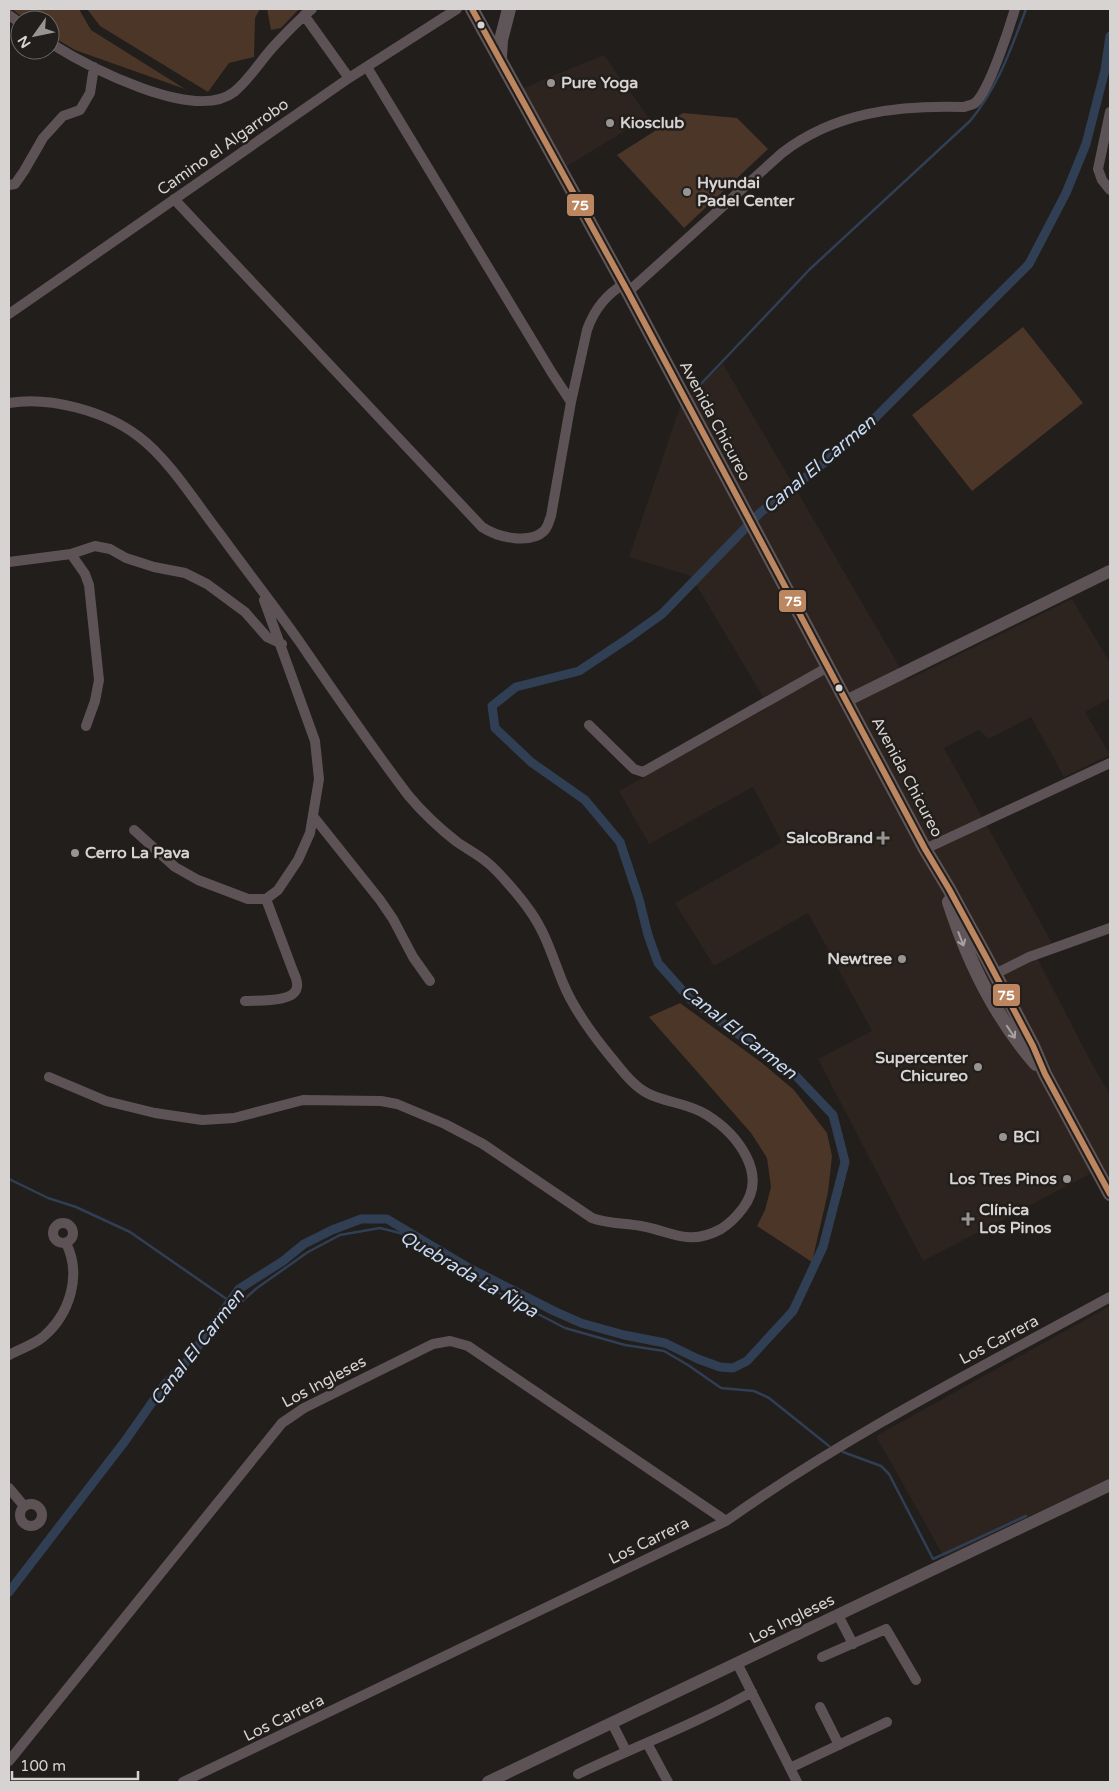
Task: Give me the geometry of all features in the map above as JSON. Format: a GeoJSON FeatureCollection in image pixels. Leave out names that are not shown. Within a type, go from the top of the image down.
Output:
{"type":"FeatureCollection","features":[{"type":"Feature","properties":{"kind":"main road","name":"Avenida Chicureo"},"geometry":{"type":"LineString","coordinates":[[472,9],[626,288],[925,850],[956,901],[995,974],[1033,1046],[1045,1074],[1110,1194]]}},
{"type":"Feature","properties":{"kind":"main road"},"geometry":{"type":"LineString","coordinates":[[500,57],[501,40],[509,9]]}},
{"type":"Feature","properties":{"kind":"main road","name":"Avenida Chicureo"},"geometry":{"type":"LineString","coordinates":[[940,876],[962,942],[974,970],[1012,1034],[1045,1074]]}},
{"type":"Feature","properties":{"kind":"street","name":"Camino el Algarrobo"},"geometry":{"type":"LineString","coordinates":[[9,314],[349,78],[457,9]]}},
{"type":"Feature","properties":{"kind":"street"},"geometry":{"type":"LineString","coordinates":[[174,199],[482,528],[503,537],[524,538],[540,534],[551,516],[571,402],[590,321],[604,299],[626,288],[782,153],[809,135],[828,125],[858,116],[904,109],[964,107],[975,102],[982,94],[1015,9]]}},
{"type":"Feature","properties":{"kind":"street"},"geometry":{"type":"LineString","coordinates":[[60,48],[94,67],[145,88],[188,101],[215,101],[232,93],[245,81],[274,46],[308,12],[349,78]]}},
{"type":"Feature","properties":{"kind":"street"},"geometry":{"type":"LineString","coordinates":[[9,185],[15,184],[43,138],[63,116],[80,110],[90,93],[94,67]]}},
{"type":"Feature","properties":{"kind":"street"},"geometry":{"type":"LineString","coordinates":[[367,67],[571,402]]}},
{"type":"Feature","properties":{"kind":"street"},"geometry":{"type":"LineString","coordinates":[[1110,112],[1098,169],[1102,180],[1110,190]]}},
{"type":"Feature","properties":{"kind":"street"},"geometry":{"type":"LineString","coordinates":[[9,403],[40,402],[75,407],[112,420],[139,436],[152,448],[258,585],[397,780],[420,809],[442,830],[489,863],[530,911],[542,931],[577,1011],[610,1056],[636,1085],[646,1093],[693,1107],[707,1114],[732,1136],[750,1161],[753,1171],[751,1192],[746,1204],[728,1223],[708,1234],[684,1237],[639,1226],[610,1224],[592,1218],[483,1144],[445,1124],[397,1104],[381,1101],[303,1100],[234,1118],[202,1120],[155,1113],[106,1101],[49,1077]]}},
{"type":"Feature","properties":{"kind":"street"},"geometry":{"type":"LineString","coordinates":[[9,562],[71,554],[88,548],[99,547],[116,551],[126,558],[185,573],[207,584],[226,596],[252,619],[267,638],[282,644]]}},
{"type":"Feature","properties":{"kind":"street"},"geometry":{"type":"LineString","coordinates":[[71,554],[85,574],[89,586],[99,675],[97,694],[86,726]]}},
{"type":"Feature","properties":{"kind":"street"},"geometry":{"type":"LineString","coordinates":[[846,701],[1110,571]]}},
{"type":"Feature","properties":{"kind":"street"},"geometry":{"type":"LineString","coordinates":[[134,830],[175,867],[198,880],[248,899],[266,899],[278,890],[298,860],[310,833],[319,779],[315,741],[282,644],[258,585]]}},
{"type":"Feature","properties":{"kind":"street"},"geometry":{"type":"LineString","coordinates":[[589,725],[634,769],[640,772],[645,771],[828,667]]}},
{"type":"Feature","properties":{"kind":"street"},"geometry":{"type":"LineString","coordinates":[[925,850],[1110,763]]}},
{"type":"Feature","properties":{"kind":"street"},"geometry":{"type":"LineString","coordinates":[[313,816],[380,900],[430,981]]}},
{"type":"Feature","properties":{"kind":"street"},"geometry":{"type":"LineString","coordinates":[[245,1001],[284,998],[292,995],[297,988],[294,971],[266,899]]}},
{"type":"Feature","properties":{"kind":"street"},"geometry":{"type":"LineString","coordinates":[[995,974],[1029,957],[1110,928]]}},
{"type":"Feature","properties":{"kind":"street"},"geometry":{"type":"LineString","coordinates":[[9,1355],[42,1337],[56,1322],[66,1306],[72,1286],[73,1261],[66,1243]]}},
{"type":"Feature","properties":{"kind":"street","name":"Los Carrera"},"geometry":{"type":"LineString","coordinates":[[183,1782],[726,1521],[866,1430],[1110,1297]]}},
{"type":"Feature","properties":{"kind":"street","name":"Los Ingleses"},"geometry":{"type":"LineString","coordinates":[[9,1761],[282,1423],[304,1408],[439,1342],[457,1342],[474,1349],[726,1521]]}},
{"type":"Feature","properties":{"kind":"street","name":"Los Ingleses"},"geometry":{"type":"LineString","coordinates":[[488,1782],[1110,1485]]}},
{"type":"Feature","properties":{"kind":"street"},"geometry":{"type":"LineString","coordinates":[[9,1488],[24,1506]]}},
{"type":"Feature","properties":{"kind":"street"},"geometry":{"type":"LineString","coordinates":[[838,1615],[852,1644]]}},
{"type":"Feature","properties":{"kind":"street"},"geometry":{"type":"LineString","coordinates":[[822,1657],[886,1629],[916,1680]]}},
{"type":"Feature","properties":{"kind":"street"},"geometry":{"type":"LineString","coordinates":[[737,1663],[797,1782]]}},
{"type":"Feature","properties":{"kind":"street"},"geometry":{"type":"LineString","coordinates":[[578,1774],[722,1709],[752,1692]]}},
{"type":"Feature","properties":{"kind":"street"},"geometry":{"type":"LineString","coordinates":[[820,1707],[839,1745]]}},
{"type":"Feature","properties":{"kind":"street"},"geometry":{"type":"LineString","coordinates":[[790,1768],[886,1722]]}},
{"type":"Feature","properties":{"kind":"street"},"geometry":{"type":"LineString","coordinates":[[612,1723],[626,1751]]}},
{"type":"Feature","properties":{"kind":"street"},"geometry":{"type":"LineString","coordinates":[[647,1743],[668,1782]]}},
{"type":"Feature","properties":{"kind":"shaded area"},"geometry":{"type":"Polygon","coordinates":[[[12,9],[79,9],[91,30],[185,89],[75,50],[60,41],[60,10],[12,9]]]}},
{"type":"Feature","properties":{"kind":"shaded area"},"geometry":{"type":"Polygon","coordinates":[[[87,9],[260,9],[255,18],[254,57],[229,63],[208,92],[100,26],[87,9]]]}},
{"type":"Feature","properties":{"kind":"shaded area"},"geometry":{"type":"Polygon","coordinates":[[[267,9],[299,9],[281,28],[271,30],[267,9]]]}},
{"type":"Feature","properties":{"kind":"shaded area"},"geometry":{"type":"Polygon","coordinates":[[[604,55],[648,117],[567,166],[521,89],[604,55]]]}},
{"type":"Feature","properties":{"kind":"shaded area","name":"Hyundai Padel Center"},"geometry":{"type":"Polygon","coordinates":[[[683,113],[737,118],[768,149],[684,228],[617,155],[683,113]]]}},
{"type":"Feature","properties":{"kind":"shaded area"},"geometry":{"type":"Polygon","coordinates":[[[1023,327],[1083,403],[972,491],[912,415],[1023,327]]]}},
{"type":"Feature","properties":{"kind":"shaded area"},"geometry":{"type":"Polygon","coordinates":[[[723,364],[907,680],[1072,599],[1110,663],[1110,698],[1085,712],[1110,755],[1064,777],[1031,717],[989,739],[979,730],[944,748],[1052,943],[1033,950],[1110,1095],[1110,1179],[1103,1167],[923,1261],[818,1059],[872,1031],[808,913],[714,966],[675,903],[782,842],[753,787],[649,844],[619,791],[769,707],[691,576],[629,557],[681,404],[723,364]]]}},
{"type":"Feature","properties":{"kind":"shaded area"},"geometry":{"type":"Polygon","coordinates":[[[680,1003],[762,1063],[794,1090],[827,1133],[832,1156],[828,1192],[812,1262],[757,1226],[765,1210],[771,1187],[767,1158],[751,1133],[649,1017],[680,1003]]]}},
{"type":"Feature","properties":{"kind":"shaded area"},"geometry":{"type":"Polygon","coordinates":[[[1110,1306],[1110,1478],[944,1557],[876,1436],[1110,1306]]]}},
{"type":"Feature","properties":{"kind":"waterway"},"geometry":{"type":"LineString","coordinates":[[698,387],[810,269],[970,121],[996,81],[1026,9]]}},
{"type":"Feature","properties":{"kind":"waterway","name":"Canal El Carmen"},"geometry":{"type":"LineString","coordinates":[[9,1592],[125,1441],[165,1384],[188,1360],[239,1289],[283,1261],[304,1244],[332,1230],[361,1219],[387,1219],[469,1268],[581,1323],[624,1335],[665,1343],[720,1367],[733,1368],[747,1361],[793,1311],[823,1247],[845,1162],[833,1115],[796,1076],[690,999],[658,963],[620,842],[585,800],[531,762],[495,728],[492,706],[516,687],[579,671],[662,614],[761,512],[829,459],[867,426],[1029,264],[1066,193],[1086,144],[1105,70],[1110,36]]}},
{"type":"Feature","properties":{"kind":"waterway","name":"Quebrada La Ñipa"},"geometry":{"type":"LineString","coordinates":[[9,1179],[48,1198],[76,1207],[130,1232],[228,1300],[241,1302],[257,1288],[308,1252],[340,1235],[380,1228],[400,1233],[511,1300],[565,1328],[625,1345],[664,1351],[721,1388],[754,1391],[769,1398],[829,1446]]}},
{"type":"Feature","properties":{"kind":"waterway","name":"Quebrada La Ñipa"},"geometry":{"type":"LineString","coordinates":[[843,1452],[881,1466],[889,1474],[933,1559],[1026,1516]]}},
{"type":"Feature","properties":{"kind":"transit line","name":"75"},"geometry":{"type":"LineString","coordinates":[[472,9],[628,292],[925,849],[986,957],[1033,1046],[1045,1074],[1110,1194]]}},
{"type":"Feature","properties":{"kind":"place","name":"Pure Yoga"},"geometry":{"type":"Point","coordinates":[551,83]}},
{"type":"Feature","properties":{"kind":"place","name":"Kiosclub"},"geometry":{"type":"Point","coordinates":[610,123]}},
{"type":"Feature","properties":{"kind":"place","name":"Hyundai Padel Center"},"geometry":{"type":"Point","coordinates":[687,192]}},
{"type":"Feature","properties":{"kind":"place","name":"SalcoBrand"},"geometry":{"type":"Point","coordinates":[883,838]}},
{"type":"Feature","properties":{"kind":"place","name":"Cerro La Pava"},"geometry":{"type":"Point","coordinates":[75,853]}},
{"type":"Feature","properties":{"kind":"place","name":"Newtree"},"geometry":{"type":"Point","coordinates":[902,959]}},
{"type":"Feature","properties":{"kind":"place","name":"Supercenter Chicureo"},"geometry":{"type":"Point","coordinates":[978,1067]}},
{"type":"Feature","properties":{"kind":"place","name":"BCI"},"geometry":{"type":"Point","coordinates":[1003,1137]}},
{"type":"Feature","properties":{"kind":"place","name":"Los Tres Pinos"},"geometry":{"type":"Point","coordinates":[1067,1179]}},
{"type":"Feature","properties":{"kind":"place","name":"Clínica Los Pinos"},"geometry":{"type":"Point","coordinates":[968,1219]}}]}
